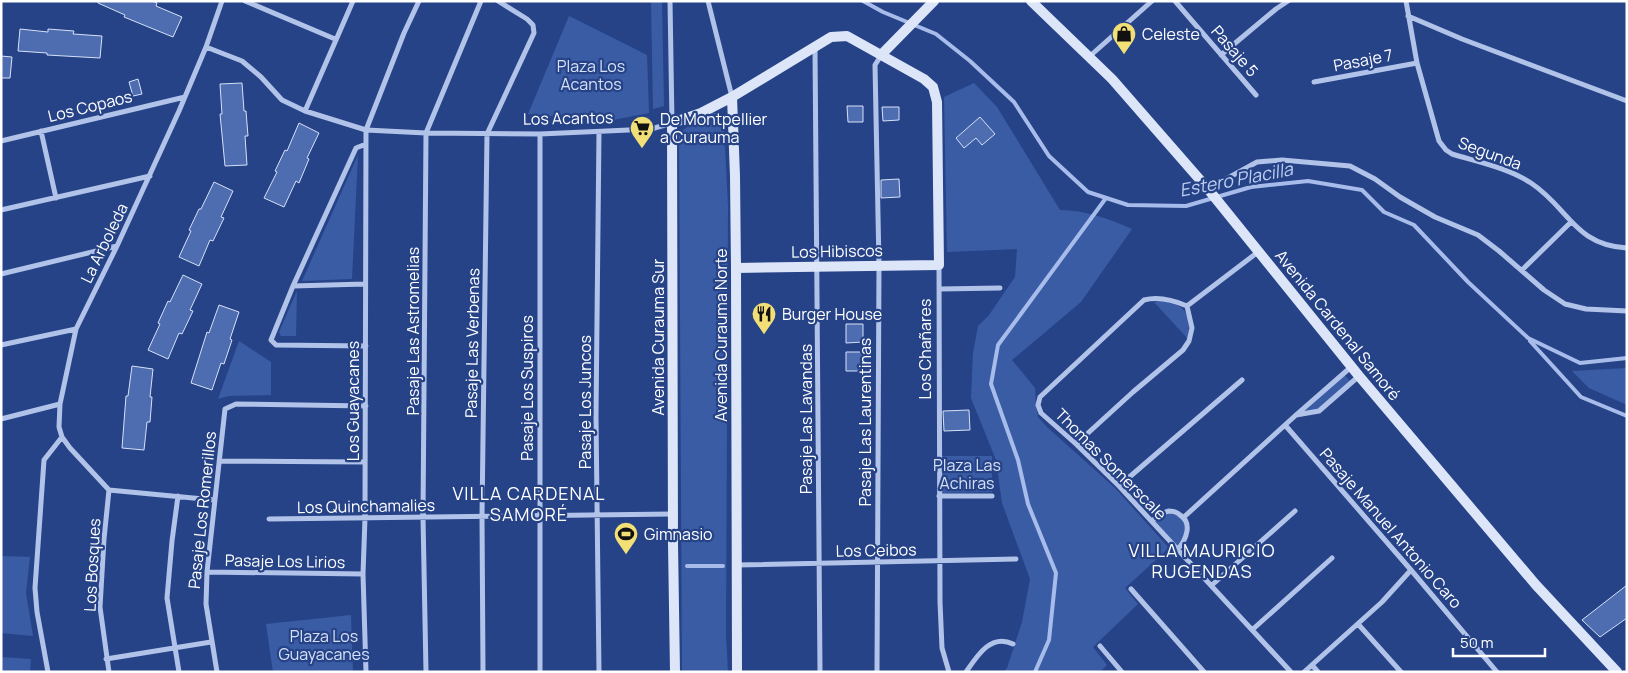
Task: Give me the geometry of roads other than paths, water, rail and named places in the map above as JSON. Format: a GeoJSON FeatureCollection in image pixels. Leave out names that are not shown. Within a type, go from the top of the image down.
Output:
{"type":"FeatureCollection","features":[{"type":"Feature","properties":{"kind":"street","name":"La Arboleda"},"geometry":{"type":"LineString","coordinates":[[62,437],[58,428],[60,404],[76,329],[150,176],[206,47],[222,1]]}},
{"type":"Feature","properties":{"kind":"street"},"geometry":{"type":"LineString","coordinates":[[245,1],[335,39]]}},
{"type":"Feature","properties":{"kind":"street"},"geometry":{"type":"LineString","coordinates":[[305,111],[353,1]]}},
{"type":"Feature","properties":{"kind":"street"},"geometry":{"type":"LineString","coordinates":[[366,130],[404,33],[419,1]]}},
{"type":"Feature","properties":{"kind":"street","name":"Pasaje Las Astromelias"},"geometry":{"type":"LineString","coordinates":[[426,672],[423,517],[426,133],[481,1]]}},
{"type":"Feature","properties":{"kind":"street","name":"Pasaje Las Verbenas"},"geometry":{"type":"LineString","coordinates":[[483,672],[482,516],[487,134],[534,33],[533,26],[527,19],[498,1]]}},
{"type":"Feature","properties":{"kind":"street","name":"Avenida Curauma Sur"},"geometry":{"type":"LineString","coordinates":[[670,1],[675,672]]}},
{"type":"Feature","properties":{"kind":"street","name":"Avenida Curauma Norte"},"geometry":{"type":"LineString","coordinates":[[708,1],[732,97],[736,268],[737,672]]}},
{"type":"Feature","properties":{"kind":"street"},"geometry":{"type":"LineString","coordinates":[[882,54],[934,1]]}},
{"type":"Feature","properties":{"kind":"street","name":"Avenida Cardenal Samoré"},"geometry":{"type":"LineString","coordinates":[[1032,1],[1112,79],[1208,189],[1359,376],[1536,585],[1617,672]]}},
{"type":"Feature","properties":{"kind":"street"},"geometry":{"type":"LineString","coordinates":[[1090,56],[1152,1]]}},
{"type":"Feature","properties":{"kind":"street","name":"Pasaje 5"},"geometry":{"type":"LineString","coordinates":[[1175,1],[1256,95]]}},
{"type":"Feature","properties":{"kind":"street"},"geometry":{"type":"LineString","coordinates":[[1221,55],[1288,1]]}},
{"type":"Feature","properties":{"kind":"street","name":"Segunda"},"geometry":{"type":"LineString","coordinates":[[1406,1],[1417,63],[1439,141],[1446,150],[1452,154],[1524,179],[1553,201],[1577,229],[1592,239],[1611,246],[1627,248]]}},
{"type":"Feature","properties":{"kind":"street"},"geometry":{"type":"LineString","coordinates":[[1408,16],[1462,39],[1627,101]]}},
{"type":"Feature","properties":{"kind":"street","name":"Los Acantos"},"geometry":{"type":"LineString","coordinates":[[206,47],[242,61],[261,77],[282,100],[305,111],[366,130],[487,134],[651,130],[694,116],[732,97],[831,38],[846,36],[882,54]]}},
{"type":"Feature","properties":{"kind":"street","name":"Pasaje Las Lavandas"},"geometry":{"type":"LineString","coordinates":[[815,47],[820,672]]}},
{"type":"Feature","properties":{"kind":"street","name":"Los Chañares"},"geometry":{"type":"LineString","coordinates":[[882,54],[924,79],[933,87],[937,102],[940,289],[940,561],[942,648],[948,672]]}},
{"type":"Feature","properties":{"kind":"street","name":"Pasaje Las Laurentinas"},"geometry":{"type":"LineString","coordinates":[[877,672],[876,562],[879,265],[875,65],[882,54]]}},
{"type":"Feature","properties":{"kind":"street","name":"Pasaje 7"},"geometry":{"type":"LineString","coordinates":[[1314,82],[1417,63]]}},
{"type":"Feature","properties":{"kind":"street","name":"Los Copaos"},"geometry":{"type":"LineString","coordinates":[[1,141],[185,97]]}},
{"type":"Feature","properties":{"kind":"street","name":"Los Guayacanes"},"geometry":{"type":"LineString","coordinates":[[366,130],[366,406],[363,574],[366,672]]}},
{"type":"Feature","properties":{"kind":"street"},"geometry":{"type":"LineString","coordinates":[[41,131],[56,198]]}},
{"type":"Feature","properties":{"kind":"street","name":"Pasaje Los Juncos"},"geometry":{"type":"LineString","coordinates":[[599,132],[596,406],[599,672]]}},
{"type":"Feature","properties":{"kind":"street","name":"Pasaje Los Suspiros"},"geometry":{"type":"LineString","coordinates":[[540,134],[540,672]]}},
{"type":"Feature","properties":{"kind":"street"},"geometry":{"type":"LineString","coordinates":[[366,144],[356,148],[270,340],[276,345],[366,346]]}},
{"type":"Feature","properties":{"kind":"street"},"geometry":{"type":"LineString","coordinates":[[1208,189],[1257,162],[1282,160],[1350,166],[1375,179],[1400,197],[1435,217],[1478,235],[1544,290],[1565,304],[1586,309],[1627,311]]}},
{"type":"Feature","properties":{"kind":"street"},"geometry":{"type":"LineString","coordinates":[[1,210],[150,176]]}},
{"type":"Feature","properties":{"kind":"street"},"geometry":{"type":"LineString","coordinates":[[1522,270],[1571,222]]}},
{"type":"Feature","properties":{"kind":"street"},"geometry":{"type":"LineString","coordinates":[[1,274],[117,246]]}},
{"type":"Feature","properties":{"kind":"street"},"geometry":{"type":"LineString","coordinates":[[1076,444],[1183,350],[1189,341],[1192,328],[1187,306],[1259,252]]}},
{"type":"Feature","properties":{"kind":"street","name":"Los Hibiscos"},"geometry":{"type":"LineString","coordinates":[[736,268],[939,265]]}},
{"type":"Feature","properties":{"kind":"street"},"geometry":{"type":"LineString","coordinates":[[293,286],[365,284]]}},
{"type":"Feature","properties":{"kind":"street"},"geometry":{"type":"LineString","coordinates":[[940,289],[1000,288]]}},
{"type":"Feature","properties":{"kind":"street","name":"Thomas Somerscale"},"geometry":{"type":"LineString","coordinates":[[1187,306],[1170,299],[1152,298],[1144,300],[1040,397],[1038,405],[1041,413],[1119,486],[1212,584],[1291,672]]}},
{"type":"Feature","properties":{"kind":"street"},"geometry":{"type":"LineString","coordinates":[[1,345],[76,329]]}},
{"type":"Feature","properties":{"kind":"street"},"geometry":{"type":"LineString","coordinates":[[1184,517],[1351,366]]}},
{"type":"Feature","properties":{"kind":"street"},"geometry":{"type":"LineString","coordinates":[[1296,415],[1318,411],[1359,376]]}},
{"type":"Feature","properties":{"kind":"street"},"geometry":{"type":"LineString","coordinates":[[1119,486],[1242,380]]}},
{"type":"Feature","properties":{"kind":"street"},"geometry":{"type":"LineString","coordinates":[[1,419],[60,404]]}},
{"type":"Feature","properties":{"kind":"street","name":"Pasaje Los Romerillos"},"geometry":{"type":"LineString","coordinates":[[217,672],[206,604],[214,500],[225,409],[236,404],[366,406]]}},
{"type":"Feature","properties":{"kind":"street","name":"Pasaje Manuel Antonio Caro"},"geometry":{"type":"LineString","coordinates":[[1285,424],[1497,672]]}},
{"type":"Feature","properties":{"kind":"street"},"geometry":{"type":"LineString","coordinates":[[48,672],[37,612],[35,588],[44,460],[62,437],[109,490],[214,500]]}},
{"type":"Feature","properties":{"kind":"street"},"geometry":{"type":"LineString","coordinates":[[219,461],[365,462]]}},
{"type":"Feature","properties":{"kind":"street","name":"Los Bosques"},"geometry":{"type":"LineString","coordinates":[[109,490],[100,608],[109,672]]}},
{"type":"Feature","properties":{"kind":"street"},"geometry":{"type":"LineString","coordinates":[[178,496],[167,598],[179,672]]}},
{"type":"Feature","properties":{"kind":"street"},"geometry":{"type":"LineString","coordinates":[[939,496],[992,496]]}},
{"type":"Feature","properties":{"kind":"street"},"geometry":{"type":"LineString","coordinates":[[1152,521],[1162,513],[1170,511],[1184,517],[1187,524],[1187,533],[1184,542],[1178,549]]}},
{"type":"Feature","properties":{"kind":"street"},"geometry":{"type":"LineString","coordinates":[[1212,584],[1294,512]]}},
{"type":"Feature","properties":{"kind":"street","name":"Los Quinchamalies"},"geometry":{"type":"LineString","coordinates":[[268,519],[673,514]]}},
{"type":"Feature","properties":{"kind":"street"},"geometry":{"type":"LineString","coordinates":[[1252,630],[1332,558]]}},
{"type":"Feature","properties":{"kind":"street","name":"Los Ceibos"},"geometry":{"type":"LineString","coordinates":[[736,565],[1016,559]]}},
{"type":"Feature","properties":{"kind":"street"},"geometry":{"type":"LineString","coordinates":[[1304,672],[1382,602],[1411,570]]}},
{"type":"Feature","properties":{"kind":"street","name":"Pasaje Los Lirios"},"geometry":{"type":"LineString","coordinates":[[207,572],[363,574]]}},
{"type":"Feature","properties":{"kind":"street"},"geometry":{"type":"LineString","coordinates":[[1132,589],[1204,672]]}},
{"type":"Feature","properties":{"kind":"street"},"geometry":{"type":"LineString","coordinates":[[1358,624],[1401,672]]}},
{"type":"Feature","properties":{"kind":"street"},"geometry":{"type":"LineString","coordinates":[[966,672],[986,647],[995,641],[1006,641],[1013,644]]}},
{"type":"Feature","properties":{"kind":"street"},"geometry":{"type":"LineString","coordinates":[[106,659],[212,642]]}},
{"type":"Feature","properties":{"kind":"street"},"geometry":{"type":"LineString","coordinates":[[1100,646],[1122,672]]}},
{"type":"Feature","properties":{"kind":"street"},"geometry":{"type":"LineString","coordinates":[[1312,665],[1318,672]]}},
{"type":"Feature","properties":{"kind":"waterway","name":"Estero Placilla"},"geometry":{"type":"LineString","coordinates":[[863,1],[883,12],[936,34],[970,61],[1014,102],[1049,156],[1088,192],[1128,205],[1186,206],[1251,187],[1308,181],[1362,190],[1384,212],[1414,225],[1468,282],[1528,338],[1580,363],[1627,358]]}},
{"type":"Feature","properties":{"kind":"waterway"},"geometry":{"type":"LineString","coordinates":[[1035,672],[1049,640],[1056,573],[1028,504],[1018,460],[991,384],[998,345],[1106,198]]}},
{"type":"Feature","properties":{"kind":"waterway"},"geometry":{"type":"LineString","coordinates":[[1530,341],[1581,397],[1627,416]]}},
{"type":"Feature","properties":{"kind":"waterway"},"geometry":{"type":"LineString","coordinates":[[687,566],[723,566]]}},
{"type":"Feature","properties":{"kind":"place","name":"Celeste"},"geometry":{"type":"Point","coordinates":[1124,55]}},
{"type":"Feature","properties":{"kind":"place","name":"De Montpellier a Curauma"},"geometry":{"type":"Point","coordinates":[642,149]}},
{"type":"Feature","properties":{"kind":"place","name":"Burger House"},"geometry":{"type":"Point","coordinates":[764,335]}},
{"type":"Feature","properties":{"kind":"place","name":"Gimnasio"},"geometry":{"type":"Point","coordinates":[626,555]}},
{"type":"Feature","properties":{"kind":"district","name":"VILLA CARDENAL SAMORÉ"},"geometry":{"type":"Point","coordinates":[529,504]}},
{"type":"Feature","properties":{"kind":"district","name":"VILLA MAURICIO RUGENDAS"},"geometry":{"type":"Point","coordinates":[1202,561]}},
{"type":"Feature","properties":{"kind":"park label","name":"Plaza Los Acantos"},"geometry":{"type":"Point","coordinates":[591,75]}},
{"type":"Feature","properties":{"kind":"park label","name":"Plaza Las Achiras"},"geometry":{"type":"Point","coordinates":[967,474]}},
{"type":"Feature","properties":{"kind":"park label","name":"Plaza Los Guayacanes"},"geometry":{"type":"Point","coordinates":[324,645]}}]}
